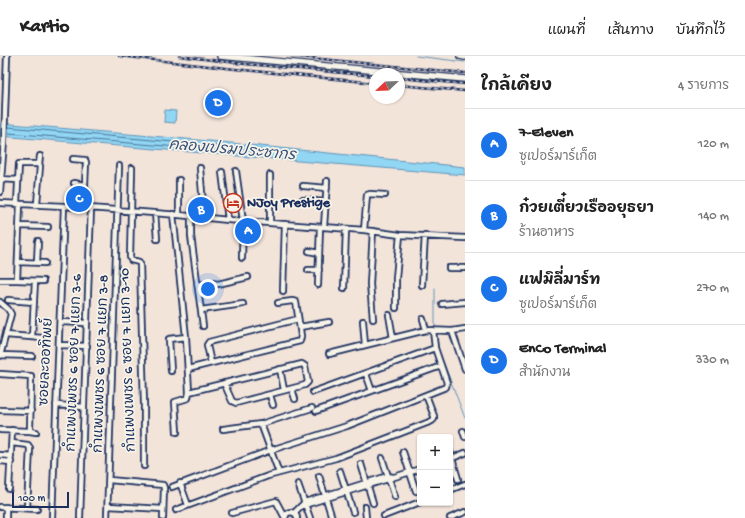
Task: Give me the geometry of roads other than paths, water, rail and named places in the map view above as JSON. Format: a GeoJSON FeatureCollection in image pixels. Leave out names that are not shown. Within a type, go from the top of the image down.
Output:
{"type":"FeatureCollection","features":[{"type":"Feature","properties":{"kind":"main road"},"geometry":{"type":"LineString","coordinates":[[220,56],[465,79]]}},
{"type":"Feature","properties":{"kind":"main road"},"geometry":{"type":"LineString","coordinates":[[460,56],[465,57]]}},
{"type":"Feature","properties":{"kind":"street"},"geometry":{"type":"LineString","coordinates":[[0,192],[4,139],[7,56]]}},
{"type":"Feature","properties":{"kind":"street"},"geometry":{"type":"LineString","coordinates":[[37,204],[40,156]]}},
{"type":"Feature","properties":{"kind":"street"},"geometry":{"type":"LineString","coordinates":[[73,159],[85,160],[86,162],[84,208]]}},
{"type":"Feature","properties":{"kind":"street"},"geometry":{"type":"LineString","coordinates":[[18,280],[19,164],[39,165]]}},
{"type":"Feature","properties":{"kind":"street","name":"กำแพงเพชร 6 ซอย 7 แยก 3-8"},"geometry":{"type":"LineString","coordinates":[[107,518],[119,166]]}},
{"type":"Feature","properties":{"kind":"street"},"geometry":{"type":"LineString","coordinates":[[131,211],[132,168]]}},
{"type":"Feature","properties":{"kind":"street"},"geometry":{"type":"LineString","coordinates":[[200,168],[204,217]]}},
{"type":"Feature","properties":{"kind":"street"},"geometry":{"type":"LineString","coordinates":[[222,172],[228,220]]}},
{"type":"Feature","properties":{"kind":"street"},"geometry":{"type":"LineString","coordinates":[[236,172],[243,221],[242,258]]}},
{"type":"Feature","properties":{"kind":"street"},"geometry":{"type":"LineString","coordinates":[[270,175],[270,223]]}},
{"type":"Feature","properties":{"kind":"street"},"geometry":{"type":"LineString","coordinates":[[0,178],[18,180]]}},
{"type":"Feature","properties":{"kind":"street"},"geometry":{"type":"LineString","coordinates":[[179,180],[179,214]]}},
{"type":"Feature","properties":{"kind":"street"},"geometry":{"type":"LineString","coordinates":[[318,285],[319,253],[326,202],[327,181]]}},
{"type":"Feature","properties":{"kind":"street"},"geometry":{"type":"LineString","coordinates":[[74,183],[85,185]]}},
{"type":"Feature","properties":{"kind":"street"},"geometry":{"type":"LineString","coordinates":[[303,186],[327,188]]}},
{"type":"Feature","properties":{"kind":"street"},"geometry":{"type":"LineString","coordinates":[[364,230],[368,195],[385,195]]}},
{"type":"Feature","properties":{"kind":"street"},"geometry":{"type":"LineString","coordinates":[[302,200],[326,202]]}},
{"type":"Feature","properties":{"kind":"street"},"geometry":{"type":"LineString","coordinates":[[0,203],[37,204],[179,214],[228,220],[364,230],[400,235],[465,238]]}},
{"type":"Feature","properties":{"kind":"street","name":"ซอยละออทิพย์"},"geometry":{"type":"LineString","coordinates":[[52,518],[64,206]]}},
{"type":"Feature","properties":{"kind":"street","name":"กำแพงเพชร 6 ซอย 7 แยก 3-6"},"geometry":{"type":"LineString","coordinates":[[80,518],[91,208]]}},
{"type":"Feature","properties":{"kind":"street","name":"กำแพงเพชร 6 ซอย 7 แยก 3-10"},"geometry":{"type":"LineString","coordinates":[[131,211],[130,259],[140,264],[144,466]]}},
{"type":"Feature","properties":{"kind":"street"},"geometry":{"type":"LineString","coordinates":[[155,213],[157,239]]}},
{"type":"Feature","properties":{"kind":"street"},"geometry":{"type":"LineString","coordinates":[[173,214],[186,337],[189,392],[188,398],[175,402],[176,432]]}},
{"type":"Feature","properties":{"kind":"street"},"geometry":{"type":"LineString","coordinates":[[191,216],[191,236],[203,326]]}},
{"type":"Feature","properties":{"kind":"street"},"geometry":{"type":"LineString","coordinates":[[283,290],[285,224]]}},
{"type":"Feature","properties":{"kind":"street"},"geometry":{"type":"LineString","coordinates":[[19,226],[48,227]]}},
{"type":"Feature","properties":{"kind":"street"},"geometry":{"type":"LineString","coordinates":[[344,288],[346,229]]}},
{"type":"Feature","properties":{"kind":"street"},"geometry":{"type":"LineString","coordinates":[[373,231],[370,284],[373,319]]}},
{"type":"Feature","properties":{"kind":"street"},"geometry":{"type":"LineString","coordinates":[[396,308],[396,278],[400,235]]}},
{"type":"Feature","properties":{"kind":"street"},"geometry":{"type":"LineString","coordinates":[[422,285],[425,235]]}},
{"type":"Feature","properties":{"kind":"street"},"geometry":{"type":"LineString","coordinates":[[37,262],[38,241]]}},
{"type":"Feature","properties":{"kind":"street"},"geometry":{"type":"LineString","coordinates":[[309,252],[319,253]]}},
{"type":"Feature","properties":{"kind":"street"},"geometry":{"type":"LineString","coordinates":[[18,262],[46,263]]}},
{"type":"Feature","properties":{"kind":"street"},"geometry":{"type":"LineString","coordinates":[[448,268],[465,268]]}},
{"type":"Feature","properties":{"kind":"street"},"geometry":{"type":"LineString","coordinates":[[308,270],[319,270]]}},
{"type":"Feature","properties":{"kind":"street"},"geometry":{"type":"LineString","coordinates":[[198,285],[212,283],[218,284],[248,277]]}},
{"type":"Feature","properties":{"kind":"street"},"geometry":{"type":"LineString","coordinates":[[0,280],[43,281]]}},
{"type":"Feature","properties":{"kind":"street"},"geometry":{"type":"LineString","coordinates":[[32,337],[35,281]]}},
{"type":"Feature","properties":{"kind":"street"},"geometry":{"type":"LineString","coordinates":[[8,300],[34,302]]}},
{"type":"Feature","properties":{"kind":"street"},"geometry":{"type":"LineString","coordinates":[[188,369],[301,340],[296,302],[292,301],[278,303]]}},
{"type":"Feature","properties":{"kind":"street"},"geometry":{"type":"LineString","coordinates":[[0,302],[11,314],[0,355],[32,356]]}},
{"type":"Feature","properties":{"kind":"street"},"geometry":{"type":"LineString","coordinates":[[442,304],[465,302]]}},
{"type":"Feature","properties":{"kind":"street"},"geometry":{"type":"LineString","coordinates":[[201,310],[243,304]]}},
{"type":"Feature","properties":{"kind":"street"},"geometry":{"type":"LineString","coordinates":[[389,315],[393,338]]}},
{"type":"Feature","properties":{"kind":"street"},"geometry":{"type":"LineString","coordinates":[[211,363],[207,345],[209,342],[298,319]]}},
{"type":"Feature","properties":{"kind":"street"},"geometry":{"type":"LineString","coordinates":[[423,319],[426,330]]}},
{"type":"Feature","properties":{"kind":"street"},"geometry":{"type":"LineString","coordinates":[[363,321],[364,345]]}},
{"type":"Feature","properties":{"kind":"street"},"geometry":{"type":"LineString","coordinates":[[60,322],[88,323]]}},
{"type":"Feature","properties":{"kind":"street"},"geometry":{"type":"LineString","coordinates":[[300,327],[329,322]]}},
{"type":"Feature","properties":{"kind":"street"},"geometry":{"type":"LineString","coordinates":[[329,354],[426,330],[452,331],[465,329]]}},
{"type":"Feature","properties":{"kind":"street"},"geometry":{"type":"LineString","coordinates":[[172,487],[271,450],[347,426],[447,386],[435,348],[434,330]]}},
{"type":"Feature","properties":{"kind":"street"},"geometry":{"type":"LineString","coordinates":[[452,331],[465,369]]}},
{"type":"Feature","properties":{"kind":"street"},"geometry":{"type":"LineString","coordinates":[[6,335],[43,338]]}},
{"type":"Feature","properties":{"kind":"street"},"geometry":{"type":"LineString","coordinates":[[171,371],[170,339],[186,337]]}},
{"type":"Feature","properties":{"kind":"street"},"geometry":{"type":"LineString","coordinates":[[59,345],[87,346]]}},
{"type":"Feature","properties":{"kind":"street"},"geometry":{"type":"LineString","coordinates":[[313,392],[435,348]]}},
{"type":"Feature","properties":{"kind":"street"},"geometry":{"type":"LineString","coordinates":[[189,392],[224,383],[280,369],[302,364],[305,366],[307,383],[292,389],[234,403],[230,399],[224,383]]}},
{"type":"Feature","properties":{"kind":"street"},"geometry":{"type":"LineString","coordinates":[[222,429],[261,424],[314,410],[441,366]]}},
{"type":"Feature","properties":{"kind":"street"},"geometry":{"type":"LineString","coordinates":[[280,369],[284,390]]}},
{"type":"Feature","properties":{"kind":"street"},"geometry":{"type":"LineString","coordinates":[[0,374],[31,376],[30,431]]}},
{"type":"Feature","properties":{"kind":"street"},"geometry":{"type":"LineString","coordinates":[[366,374],[372,391]]}},
{"type":"Feature","properties":{"kind":"street"},"geometry":{"type":"LineString","coordinates":[[292,389],[295,399]]}},
{"type":"Feature","properties":{"kind":"street"},"geometry":{"type":"LineString","coordinates":[[270,395],[273,405]]}},
{"type":"Feature","properties":{"kind":"street"},"geometry":{"type":"LineString","coordinates":[[176,510],[279,472],[336,458],[432,421],[434,416],[426,395]]}},
{"type":"Feature","properties":{"kind":"street"},"geometry":{"type":"LineString","coordinates":[[56,405],[84,408]]}},
{"type":"Feature","properties":{"kind":"street"},"geometry":{"type":"LineString","coordinates":[[0,410],[31,411]]}},
{"type":"Feature","properties":{"kind":"street"},"geometry":{"type":"LineString","coordinates":[[261,424],[279,472]]}},
{"type":"Feature","properties":{"kind":"street"},"geometry":{"type":"LineString","coordinates":[[0,430],[36,432]]}},
{"type":"Feature","properties":{"kind":"street"},"geometry":{"type":"LineString","coordinates":[[9,489],[12,456],[12,430]]}},
{"type":"Feature","properties":{"kind":"street"},"geometry":{"type":"LineString","coordinates":[[463,431],[465,437]]}},
{"type":"Feature","properties":{"kind":"street"},"geometry":{"type":"LineString","coordinates":[[12,443],[28,445],[30,448],[27,508]]}},
{"type":"Feature","properties":{"kind":"street"},"geometry":{"type":"LineString","coordinates":[[403,452],[416,491]]}},
{"type":"Feature","properties":{"kind":"street"},"geometry":{"type":"LineString","coordinates":[[453,457],[465,453]]}},
{"type":"Feature","properties":{"kind":"street"},"geometry":{"type":"LineString","coordinates":[[0,455],[12,456]]}},
{"type":"Feature","properties":{"kind":"street"},"geometry":{"type":"LineString","coordinates":[[382,458],[390,477],[395,497]]}},
{"type":"Feature","properties":{"kind":"street"},"geometry":{"type":"LineString","coordinates":[[0,461],[11,462]]}},
{"type":"Feature","properties":{"kind":"street"},"geometry":{"type":"LineString","coordinates":[[361,464],[373,503]]}},
{"type":"Feature","properties":{"kind":"street"},"geometry":{"type":"LineString","coordinates":[[453,464],[458,479]]}},
{"type":"Feature","properties":{"kind":"street"},"geometry":{"type":"LineString","coordinates":[[285,518],[289,512],[294,513],[304,505],[390,477],[417,470]]}},
{"type":"Feature","properties":{"kind":"street"},"geometry":{"type":"LineString","coordinates":[[340,471],[353,512]]}},
{"type":"Feature","properties":{"kind":"street"},"geometry":{"type":"LineString","coordinates":[[319,476],[332,518]]}},
{"type":"Feature","properties":{"kind":"street"},"geometry":{"type":"LineString","coordinates":[[109,480],[162,485],[164,488],[163,518]]}},
{"type":"Feature","properties":{"kind":"street"},"geometry":{"type":"LineString","coordinates":[[180,484],[188,505]]}},
{"type":"Feature","properties":{"kind":"street"},"geometry":{"type":"LineString","coordinates":[[298,484],[304,505],[310,518]]}},
{"type":"Feature","properties":{"kind":"street"},"geometry":{"type":"LineString","coordinates":[[453,489],[465,484]]}},
{"type":"Feature","properties":{"kind":"street"},"geometry":{"type":"LineString","coordinates":[[232,513],[276,500],[285,518]]}},
{"type":"Feature","properties":{"kind":"street"},"geometry":{"type":"LineString","coordinates":[[384,516],[417,503]]}},
{"type":"Feature","properties":{"kind":"street"},"geometry":{"type":"LineString","coordinates":[[108,506],[163,509]]}},
{"type":"Feature","properties":{"kind":"street"},"geometry":{"type":"LineString","coordinates":[[0,507],[37,509]]}},
{"type":"Feature","properties":{"kind":"street"},"geometry":{"type":"LineString","coordinates":[[6,507],[6,518]]}},
{"type":"Feature","properties":{"kind":"street"},"geometry":{"type":"LineString","coordinates":[[365,507],[366,518]]}},
{"type":"Feature","properties":{"kind":"street"},"geometry":{"type":"LineString","coordinates":[[294,513],[297,518]]}},
{"type":"Feature","properties":{"kind":"street"},"geometry":{"type":"LineString","coordinates":[[450,518],[465,513]]}},
{"type":"Feature","properties":{"kind":"water"},"geometry":{"type":"Polygon","coordinates":[[[165,110],[176,111],[175,123],[164,122],[165,110]]]}},
{"type":"Feature","properties":{"kind":"water","name":"คลองเปรมประชากร"},"geometry":{"type":"Polygon","coordinates":[[[0,123],[221,142],[465,167],[465,175],[0,136],[0,123]]]}},
{"type":"Feature","properties":{"kind":"waterway"},"geometry":{"type":"LineString","coordinates":[[416,56],[465,62]]}},
{"type":"Feature","properties":{"kind":"waterway"},"geometry":{"type":"LineString","coordinates":[[435,288],[435,329]]}},
{"type":"Feature","properties":{"kind":"waterway"},"geometry":{"type":"LineString","coordinates":[[436,332],[439,351],[465,418]]}},
{"type":"Feature","properties":{"kind":"railway"},"geometry":{"type":"LineString","coordinates":[[119,56],[369,82]]}},
{"type":"Feature","properties":{"kind":"railway"},"geometry":{"type":"LineString","coordinates":[[179,56],[245,64],[369,75]]}},
{"type":"Feature","properties":{"kind":"railway"},"geometry":{"type":"LineString","coordinates":[[291,56],[465,73]]}},
{"type":"Feature","properties":{"kind":"railway"},"geometry":{"type":"LineString","coordinates":[[405,79],[465,84]]}},
{"type":"Feature","properties":{"kind":"railway"},"geometry":{"type":"LineString","coordinates":[[405,86],[465,91]]}},
{"type":"Feature","properties":{"kind":"place","name":"EnCo Terminal"},"geometry":{"type":"Point","coordinates":[218,103]}},
{"type":"Feature","properties":{"kind":"place","name":"แฟมิลี่มาร์ท"},"geometry":{"type":"Point","coordinates":[79,199]}},
{"type":"Feature","properties":{"kind":"place","name":"NJoy Prestige"},"geometry":{"type":"Point","coordinates":[233,203]}},
{"type":"Feature","properties":{"kind":"place","name":"ก๋วยเตี๋ยวเรืออยุธยา"},"geometry":{"type":"Point","coordinates":[201,210]}},
{"type":"Feature","properties":{"kind":"place","name":"7-Eleven"},"geometry":{"type":"Point","coordinates":[248,231]}}]}
